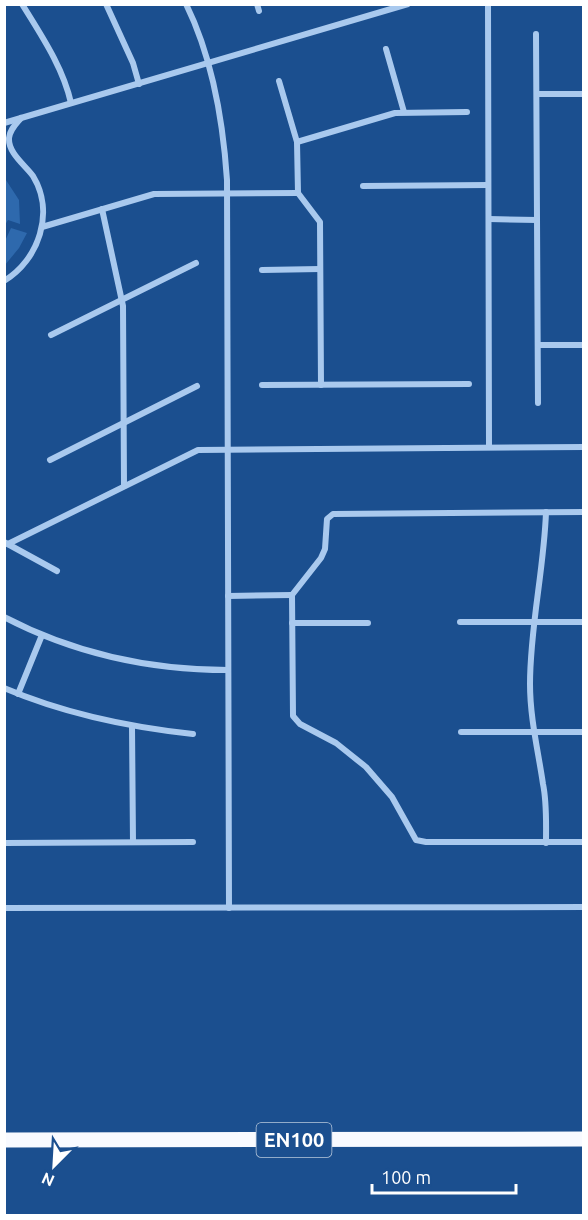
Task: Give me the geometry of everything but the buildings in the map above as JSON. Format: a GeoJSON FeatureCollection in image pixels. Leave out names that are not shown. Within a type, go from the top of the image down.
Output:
{"type":"FeatureCollection","features":[{"type":"Feature","properties":{"kind":"highway","name":"EN100"},"geometry":{"type":"LineString","coordinates":[[4,1140],[584,1139]]}},
{"type":"Feature","properties":{"kind":"street"},"geometry":{"type":"LineString","coordinates":[[22,4],[46,44],[68,88],[72,103]]}},
{"type":"Feature","properties":{"kind":"street"},"geometry":{"type":"LineString","coordinates":[[106,4],[133,63],[139,84]]}},
{"type":"Feature","properties":{"kind":"street"},"geometry":{"type":"LineString","coordinates":[[186,4],[209,64],[225,146],[229,908]]}},
{"type":"Feature","properties":{"kind":"street"},"geometry":{"type":"LineString","coordinates":[[4,123],[408,4]]}},
{"type":"Feature","properties":{"kind":"street"},"geometry":{"type":"LineString","coordinates":[[488,4],[489,447]]}},
{"type":"Feature","properties":{"kind":"street"},"geometry":{"type":"LineString","coordinates":[[536,34],[538,403]]}},
{"type":"Feature","properties":{"kind":"street"},"geometry":{"type":"LineString","coordinates":[[386,50],[404,112]]}},
{"type":"Feature","properties":{"kind":"street"},"geometry":{"type":"LineString","coordinates":[[279,81],[297,142],[298,193],[320,222],[321,385]]}},
{"type":"Feature","properties":{"kind":"street"},"geometry":{"type":"LineString","coordinates":[[537,94],[584,94]]}},
{"type":"Feature","properties":{"kind":"street"},"geometry":{"type":"LineString","coordinates":[[297,142],[404,112],[467,112]]}},
{"type":"Feature","properties":{"kind":"street"},"geometry":{"type":"LineString","coordinates":[[4,281],[28,260],[39,239],[42,227],[39,191],[34,179],[12,150],[9,138],[13,126],[21,118]]}},
{"type":"Feature","properties":{"kind":"street"},"geometry":{"type":"LineString","coordinates":[[4,148],[19,159]]}},
{"type":"Feature","properties":{"kind":"street"},"geometry":{"type":"LineString","coordinates":[[363,186],[489,185]]}},
{"type":"Feature","properties":{"kind":"street"},"geometry":{"type":"LineString","coordinates":[[42,227],[154,194],[298,193]]}},
{"type":"Feature","properties":{"kind":"street"},"geometry":{"type":"LineString","coordinates":[[102,209],[122,300],[124,486]]}},
{"type":"Feature","properties":{"kind":"street"},"geometry":{"type":"LineString","coordinates":[[489,219],[537,220]]}},
{"type":"Feature","properties":{"kind":"street"},"geometry":{"type":"LineString","coordinates":[[51,335],[196,263]]}},
{"type":"Feature","properties":{"kind":"street"},"geometry":{"type":"LineString","coordinates":[[262,270],[321,269]]}},
{"type":"Feature","properties":{"kind":"street"},"geometry":{"type":"LineString","coordinates":[[538,345],[584,345]]}},
{"type":"Feature","properties":{"kind":"street"},"geometry":{"type":"LineString","coordinates":[[262,385],[469,384]]}},
{"type":"Feature","properties":{"kind":"street"},"geometry":{"type":"LineString","coordinates":[[50,459],[197,386]]}},
{"type":"Feature","properties":{"kind":"street"},"geometry":{"type":"LineString","coordinates":[[6,543],[198,450],[584,447]]}},
{"type":"Feature","properties":{"kind":"street"},"geometry":{"type":"LineString","coordinates":[[546,512],[545,550],[533,622],[530,683],[533,732],[546,803],[546,843]]}},
{"type":"Feature","properties":{"kind":"street"},"geometry":{"type":"LineString","coordinates":[[584,512],[333,514],[327,519],[325,549],[321,558],[292,595],[293,716],[300,724],[336,743],[366,767],[392,797],[416,840],[426,842],[584,842]]}},
{"type":"Feature","properties":{"kind":"street"},"geometry":{"type":"LineString","coordinates":[[6,543],[57,571]]}},
{"type":"Feature","properties":{"kind":"street"},"geometry":{"type":"LineString","coordinates":[[228,596],[292,595]]}},
{"type":"Feature","properties":{"kind":"street"},"geometry":{"type":"LineString","coordinates":[[4,617],[42,635],[96,654],[132,662],[228,670]]}},
{"type":"Feature","properties":{"kind":"street"},"geometry":{"type":"LineString","coordinates":[[460,622],[584,622]]}},
{"type":"Feature","properties":{"kind":"street"},"geometry":{"type":"LineString","coordinates":[[292,623],[368,623]]}},
{"type":"Feature","properties":{"kind":"street"},"geometry":{"type":"LineString","coordinates":[[18,694],[42,635]]}},
{"type":"Feature","properties":{"kind":"street"},"geometry":{"type":"LineString","coordinates":[[4,688],[74,713],[132,727],[193,735]]}},
{"type":"Feature","properties":{"kind":"street"},"geometry":{"type":"LineString","coordinates":[[132,727],[133,842]]}},
{"type":"Feature","properties":{"kind":"street"},"geometry":{"type":"LineString","coordinates":[[461,732],[584,732]]}},
{"type":"Feature","properties":{"kind":"street"},"geometry":{"type":"LineString","coordinates":[[4,843],[193,842]]}},
{"type":"Feature","properties":{"kind":"street"},"geometry":{"type":"LineString","coordinates":[[4,908],[584,907]]}},
{"type":"Feature","properties":{"kind":"shaded area"},"geometry":{"type":"Polygon","coordinates":[[[4,177],[19,200],[20,224],[8,220],[5,225],[4,177]]]}},
{"type":"Feature","properties":{"kind":"shaded area"},"geometry":{"type":"Polygon","coordinates":[[[11,228],[27,233],[19,248],[5,265],[5,241],[11,228]]]}}]}
